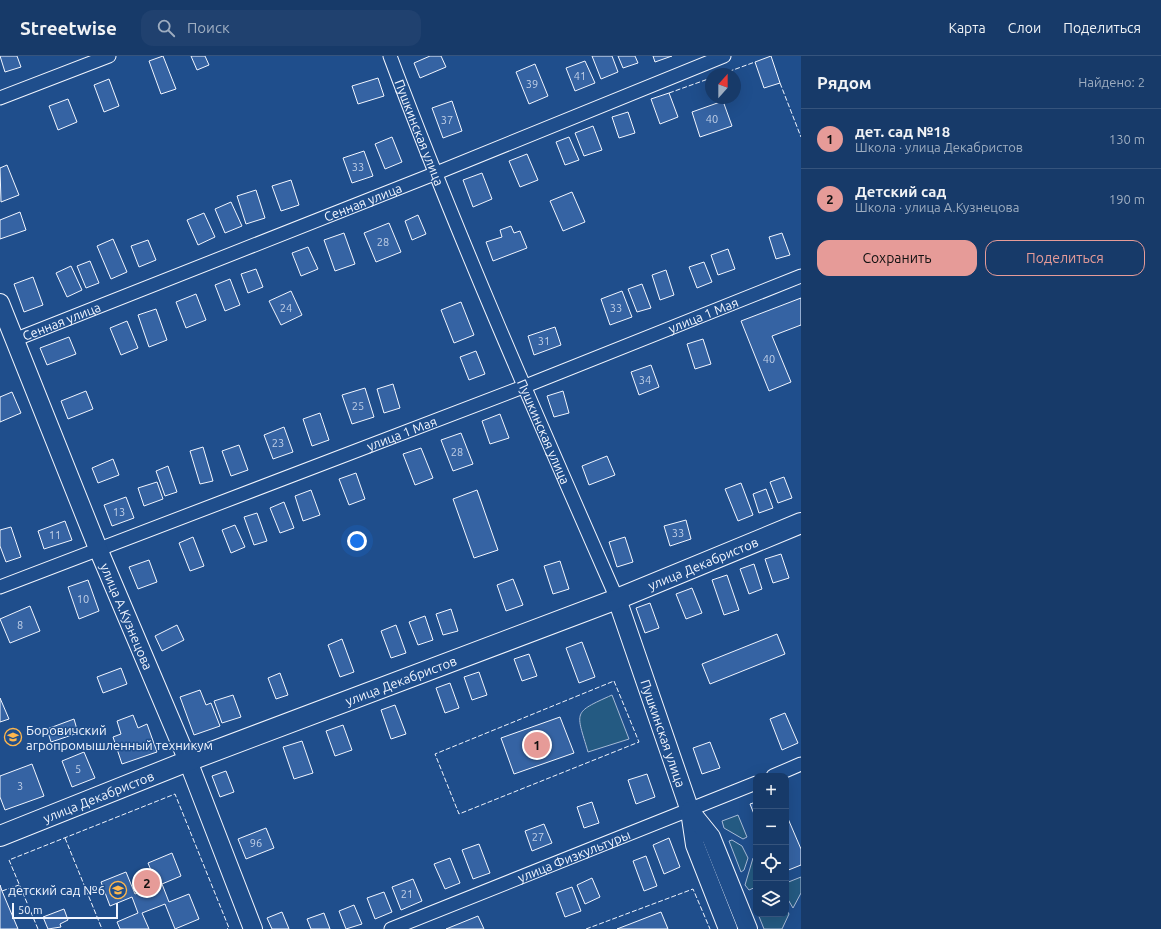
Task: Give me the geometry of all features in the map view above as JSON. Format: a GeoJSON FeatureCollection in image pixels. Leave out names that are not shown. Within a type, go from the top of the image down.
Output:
{"type":"FeatureCollection","features":[{"type":"Feature","properties":{"kind":"main road","name":"улица А.Кузнецова"},"geometry":{"type":"LineString","coordinates":[[0,303],[7,342],[99,551],[188,761],[253,929]]}},
{"type":"Feature","properties":{"kind":"main road","name":"улица Декабристов"},"geometry":{"type":"LineString","coordinates":[[0,836],[188,761],[617,599],[801,523]]}},
{"type":"Feature","properties":{"kind":"main road","name":"Пушкинская улица"},"geometry":{"type":"LineString","coordinates":[[617,599],[690,811],[695,844],[728,929]]}},
{"type":"Feature","properties":{"kind":"main road","name":"Пушкинская улица"},"geometry":{"type":"LineString","coordinates":[[690,811],[711,837],[748,929]]}},
{"type":"Feature","properties":{"kind":"street"},"geometry":{"type":"LineString","coordinates":[[0,98],[109,56]]}},
{"type":"Feature","properties":{"kind":"street","name":"Пушкинская улица"},"geometry":{"type":"LineString","coordinates":[[390,56],[434,174],[523,387],[617,599]]}},
{"type":"Feature","properties":{"kind":"street","name":"Сенная улица"},"geometry":{"type":"LineString","coordinates":[[7,342],[434,174],[724,56]]}},
{"type":"Feature","properties":{"kind":"street","name":"улица 1 Мая"},"geometry":{"type":"LineString","coordinates":[[0,587],[99,551],[523,387],[801,276]]}},
{"type":"Feature","properties":{"kind":"street"},"geometry":{"type":"LineString","coordinates":[[780,773],[801,764]]}},
{"type":"Feature","properties":{"kind":"street","name":"улица Физкультуры"},"geometry":{"type":"LineString","coordinates":[[391,929],[690,811],[753,784]]}},
{"type":"Feature","properties":{"kind":"shaded area"},"geometry":{"type":"Polygon","coordinates":[[[612,695],[629,739],[588,752],[581,728],[580,715],[590,706],[612,695]]]}},
{"type":"Feature","properties":{"kind":"shaded area"},"geometry":{"type":"Polygon","coordinates":[[[738,815],[747,837],[743,839],[724,828],[722,821],[738,815]]]}},
{"type":"Feature","properties":{"kind":"shaded area"},"geometry":{"type":"Polygon","coordinates":[[[732,840],[742,846],[748,858],[744,870],[741,872],[729,841],[732,840]]]}},
{"type":"Feature","properties":{"kind":"shaded area"},"geometry":{"type":"Polygon","coordinates":[[[753,858],[753,888],[749,890],[745,885],[753,858]]]}},
{"type":"Feature","properties":{"kind":"shaded area"},"geometry":{"type":"Polygon","coordinates":[[[801,877],[801,893],[793,908],[789,901],[789,882],[801,877]]]}},
{"type":"Feature","properties":{"kind":"shaded area"},"geometry":{"type":"Polygon","coordinates":[[[759,917],[788,917],[782,929],[764,929],[759,917]]]}},
{"type":"Feature","properties":{"kind":"building"},"geometry":{"type":"Polygon","coordinates":[[[0,56],[17,56],[21,67],[5,72],[0,56]]]}},
{"type":"Feature","properties":{"kind":"building"},"geometry":{"type":"Polygon","coordinates":[[[163,56],[176,89],[161,94],[149,61],[163,56]]]}},
{"type":"Feature","properties":{"kind":"building"},"geometry":{"type":"Polygon","coordinates":[[[191,56],[205,56],[209,65],[197,70],[191,56]]]}},
{"type":"Feature","properties":{"kind":"building"},"geometry":{"type":"Polygon","coordinates":[[[430,56],[441,56],[446,67],[420,78],[414,63],[430,56]]]}},
{"type":"Feature","properties":{"kind":"building"},"geometry":{"type":"Polygon","coordinates":[[[592,56],[612,56],[618,72],[601,79],[592,56]]]}},
{"type":"Feature","properties":{"kind":"building"},"geometry":{"type":"Polygon","coordinates":[[[618,56],[635,56],[638,63],[623,68],[618,56]]]}},
{"type":"Feature","properties":{"kind":"building"},"geometry":{"type":"Polygon","coordinates":[[[653,56],[672,56],[655,62],[653,56]]]}},
{"type":"Feature","properties":{"kind":"building"},"geometry":{"type":"Polygon","coordinates":[[[771,56],[780,83],[764,88],[755,62],[771,56]]]}},
{"type":"Feature","properties":{"kind":"building"},"geometry":{"type":"Polygon","coordinates":[[[585,61],[595,83],[575,91],[566,68],[585,61]]]}},
{"type":"Feature","properties":{"kind":"building"},"geometry":{"type":"Polygon","coordinates":[[[535,64],[548,96],[529,104],[516,72],[535,64]]]}},
{"type":"Feature","properties":{"kind":"building"},"geometry":{"type":"Polygon","coordinates":[[[378,78],[384,96],[358,104],[352,86],[378,78]]]}},
{"type":"Feature","properties":{"kind":"building"},"geometry":{"type":"Polygon","coordinates":[[[109,79],[119,106],[104,112],[94,85],[109,79]]]}},
{"type":"Feature","properties":{"kind":"building"},"geometry":{"type":"Polygon","coordinates":[[[669,93],[678,117],[660,124],[651,99],[669,93]]]}},
{"type":"Feature","properties":{"kind":"building"},"geometry":{"type":"Polygon","coordinates":[[[68,99],[77,122],[58,130],[49,106],[68,99]]]}},
{"type":"Feature","properties":{"kind":"building"},"geometry":{"type":"Polygon","coordinates":[[[452,101],[462,131],[443,138],[432,108],[452,101]]]}},
{"type":"Feature","properties":{"kind":"building"},"geometry":{"type":"Polygon","coordinates":[[[715,104],[724,104],[732,126],[700,137],[692,112],[715,104]]]}},
{"type":"Feature","properties":{"kind":"building"},"geometry":{"type":"Polygon","coordinates":[[[628,112],[635,133],[619,138],[612,117],[628,112]]]}},
{"type":"Feature","properties":{"kind":"building"},"geometry":{"type":"Polygon","coordinates":[[[593,126],[602,150],[584,156],[575,133],[593,126]]]}},
{"type":"Feature","properties":{"kind":"building"},"geometry":{"type":"Polygon","coordinates":[[[392,137],[402,162],[385,169],[375,144],[392,137]]]}},
{"type":"Feature","properties":{"kind":"building"},"geometry":{"type":"Polygon","coordinates":[[[569,137],[579,160],[565,165],[556,142],[569,137]]]}},
{"type":"Feature","properties":{"kind":"building"},"geometry":{"type":"Polygon","coordinates":[[[364,151],[373,176],[352,183],[343,158],[364,151]]]}},
{"type":"Feature","properties":{"kind":"building"},"geometry":{"type":"Polygon","coordinates":[[[527,154],[538,180],[520,187],[509,161],[527,154]]]}},
{"type":"Feature","properties":{"kind":"building"},"geometry":{"type":"Polygon","coordinates":[[[7,165],[19,195],[1,202],[0,168],[7,165]]]}},
{"type":"Feature","properties":{"kind":"building"},"geometry":{"type":"Polygon","coordinates":[[[482,173],[492,199],[473,207],[463,180],[482,173]]]}},
{"type":"Feature","properties":{"kind":"building"},"geometry":{"type":"Polygon","coordinates":[[[291,180],[299,205],[281,211],[272,186],[291,180]]]}},
{"type":"Feature","properties":{"kind":"building"},"geometry":{"type":"Polygon","coordinates":[[[256,190],[265,218],[246,224],[237,196],[256,190]]]}},
{"type":"Feature","properties":{"kind":"building"},"geometry":{"type":"Polygon","coordinates":[[[572,192],[585,222],[563,231],[550,201],[572,192]]]}},
{"type":"Feature","properties":{"kind":"building"},"geometry":{"type":"Polygon","coordinates":[[[231,202],[242,226],[225,233],[215,209],[231,202]]]}},
{"type":"Feature","properties":{"kind":"building"},"geometry":{"type":"Polygon","coordinates":[[[20,212],[26,230],[0,239],[0,220],[20,212]]]}},
{"type":"Feature","properties":{"kind":"building"},"geometry":{"type":"Polygon","coordinates":[[[204,213],[215,237],[198,245],[187,220],[204,213]]]}},
{"type":"Feature","properties":{"kind":"building"},"geometry":{"type":"Polygon","coordinates":[[[418,215],[426,234],[412,240],[405,221],[418,215]]]}},
{"type":"Feature","properties":{"kind":"building"},"geometry":{"type":"Polygon","coordinates":[[[389,223],[401,252],[376,262],[364,233],[389,223]]]}},
{"type":"Feature","properties":{"kind":"building"},"geometry":{"type":"Polygon","coordinates":[[[511,226],[514,233],[520,231],[527,248],[493,261],[486,242],[502,237],[500,230],[511,226]]]}},
{"type":"Feature","properties":{"kind":"building"},"geometry":{"type":"Polygon","coordinates":[[[344,233],[355,264],[335,271],[324,240],[344,233]]]}},
{"type":"Feature","properties":{"kind":"building"},"geometry":{"type":"Polygon","coordinates":[[[782,233],[790,255],[776,259],[769,237],[782,233]]]}},
{"type":"Feature","properties":{"kind":"building"},"geometry":{"type":"Polygon","coordinates":[[[113,239],[127,272],[111,279],[97,246],[113,239]]]}},
{"type":"Feature","properties":{"kind":"building"},"geometry":{"type":"Polygon","coordinates":[[[148,240],[156,260],[139,267],[131,246],[148,240]]]}},
{"type":"Feature","properties":{"kind":"building"},"geometry":{"type":"Polygon","coordinates":[[[308,247],[318,269],[301,276],[292,253],[308,247]]]}},
{"type":"Feature","properties":{"kind":"building"},"geometry":{"type":"Polygon","coordinates":[[[728,249],[735,269],[718,275],[711,255],[728,249]]]}},
{"type":"Feature","properties":{"kind":"building"},"geometry":{"type":"Polygon","coordinates":[[[90,261],[99,283],[86,288],[77,266],[90,261]]]}},
{"type":"Feature","properties":{"kind":"building"},"geometry":{"type":"Polygon","coordinates":[[[704,262],[712,282],[697,288],[689,267],[704,262]]]}},
{"type":"Feature","properties":{"kind":"building"},"geometry":{"type":"Polygon","coordinates":[[[71,266],[82,290],[67,297],[56,273],[71,266]]]}},
{"type":"Feature","properties":{"kind":"building"},"geometry":{"type":"Polygon","coordinates":[[[256,269],[263,287],[248,293],[241,274],[256,269]]]}},
{"type":"Feature","properties":{"kind":"building"},"geometry":{"type":"Polygon","coordinates":[[[666,270],[674,295],[660,300],[652,275],[666,270]]]}},
{"type":"Feature","properties":{"kind":"building"},"geometry":{"type":"Polygon","coordinates":[[[33,277],[43,305],[24,312],[14,284],[33,277]]]}},
{"type":"Feature","properties":{"kind":"building"},"geometry":{"type":"Polygon","coordinates":[[[230,279],[240,305],[225,311],[215,285],[230,279]]]}},
{"type":"Feature","properties":{"kind":"building"},"geometry":{"type":"Polygon","coordinates":[[[642,284],[651,308],[637,312],[628,289],[642,284]]]}},
{"type":"Feature","properties":{"kind":"building"},"geometry":{"type":"Polygon","coordinates":[[[291,291],[302,315],[281,325],[269,301],[291,291]]]}},
{"type":"Feature","properties":{"kind":"building"},"geometry":{"type":"Polygon","coordinates":[[[622,291],[632,317],[610,325],[601,299],[622,291]]]}},
{"type":"Feature","properties":{"kind":"building"},"geometry":{"type":"Polygon","coordinates":[[[196,294],[206,320],[186,328],[176,302],[196,294]]]}},
{"type":"Feature","properties":{"kind":"building"},"geometry":{"type":"Polygon","coordinates":[[[801,298],[801,325],[772,336],[791,382],[769,391],[741,321],[801,298]]]}},
{"type":"Feature","properties":{"kind":"building"},"geometry":{"type":"Polygon","coordinates":[[[461,302],[474,335],[454,343],[441,310],[461,302]]]}},
{"type":"Feature","properties":{"kind":"building"},"geometry":{"type":"Polygon","coordinates":[[[156,309],[167,340],[149,347],[138,315],[156,309]]]}},
{"type":"Feature","properties":{"kind":"building"},"geometry":{"type":"Polygon","coordinates":[[[127,321],[138,348],[121,355],[110,328],[127,321]]]}},
{"type":"Feature","properties":{"kind":"building"},"geometry":{"type":"Polygon","coordinates":[[[555,327],[561,345],[534,355],[528,336],[555,327]]]}},
{"type":"Feature","properties":{"kind":"building"},"geometry":{"type":"Polygon","coordinates":[[[69,337],[76,354],[47,365],[40,348],[69,337]]]}},
{"type":"Feature","properties":{"kind":"building"},"geometry":{"type":"Polygon","coordinates":[[[703,339],[711,364],[695,369],[687,344],[703,339]]]}},
{"type":"Feature","properties":{"kind":"building"},"geometry":{"type":"Polygon","coordinates":[[[476,351],[485,374],[469,380],[460,357],[476,351]]]}},
{"type":"Feature","properties":{"kind":"building"},"geometry":{"type":"Polygon","coordinates":[[[651,365],[659,387],[639,395],[631,372],[651,365]]]}},
{"type":"Feature","properties":{"kind":"building"},"geometry":{"type":"Polygon","coordinates":[[[393,384],[400,408],[384,413],[377,389],[393,384]]]}},
{"type":"Feature","properties":{"kind":"building"},"geometry":{"type":"Polygon","coordinates":[[[365,388],[374,417],[352,424],[342,395],[365,388]]]}},
{"type":"Feature","properties":{"kind":"building"},"geometry":{"type":"Polygon","coordinates":[[[86,391],[93,409],[68,419],[61,401],[86,391]]]}},
{"type":"Feature","properties":{"kind":"building"},"geometry":{"type":"Polygon","coordinates":[[[563,391],[569,413],[554,417],[547,396],[563,391]]]}},
{"type":"Feature","properties":{"kind":"building"},"geometry":{"type":"Polygon","coordinates":[[[12,392],[21,413],[0,422],[0,397],[12,392]]]}},
{"type":"Feature","properties":{"kind":"building"},"geometry":{"type":"Polygon","coordinates":[[[320,413],[329,440],[312,446],[303,419],[320,413]]]}},
{"type":"Feature","properties":{"kind":"building"},"geometry":{"type":"Polygon","coordinates":[[[500,414],[509,438],[490,444],[482,421],[500,414]]]}},
{"type":"Feature","properties":{"kind":"building"},"geometry":{"type":"Polygon","coordinates":[[[284,427],[293,452],[273,459],[264,435],[284,427]]]}},
{"type":"Feature","properties":{"kind":"building"},"geometry":{"type":"Polygon","coordinates":[[[461,433],[473,464],[453,471],[441,440],[461,433]]]}},
{"type":"Feature","properties":{"kind":"building"},"geometry":{"type":"Polygon","coordinates":[[[239,445],[248,470],[231,476],[222,451],[239,445]]]}},
{"type":"Feature","properties":{"kind":"building"},"geometry":{"type":"Polygon","coordinates":[[[203,447],[213,481],[200,484],[190,451],[203,447]]]}},
{"type":"Feature","properties":{"kind":"building"},"geometry":{"type":"Polygon","coordinates":[[[421,448],[433,478],[415,485],[403,454],[421,448]]]}},
{"type":"Feature","properties":{"kind":"building"},"geometry":{"type":"Polygon","coordinates":[[[607,456],[615,475],[589,485],[582,466],[607,456]]]}},
{"type":"Feature","properties":{"kind":"building"},"geometry":{"type":"Polygon","coordinates":[[[113,459],[119,475],[98,483],[92,468],[113,459]]]}},
{"type":"Feature","properties":{"kind":"building"},"geometry":{"type":"Polygon","coordinates":[[[168,466],[177,492],[165,496],[156,471],[168,466]]]}},
{"type":"Feature","properties":{"kind":"building"},"geometry":{"type":"Polygon","coordinates":[[[356,473],[365,499],[349,505],[339,479],[356,473]]]}},
{"type":"Feature","properties":{"kind":"building"},"geometry":{"type":"Polygon","coordinates":[[[784,477],[792,498],[778,503],[770,482],[784,477]]]}},
{"type":"Feature","properties":{"kind":"building"},"geometry":{"type":"Polygon","coordinates":[[[157,482],[163,499],[144,506],[138,488],[157,482]]]}},
{"type":"Feature","properties":{"kind":"building"},"geometry":{"type":"Polygon","coordinates":[[[741,483],[753,515],[738,521],[725,489],[741,483]]]}},
{"type":"Feature","properties":{"kind":"building"},"geometry":{"type":"Polygon","coordinates":[[[766,489],[773,508],[759,513],[753,494],[766,489]]]}},
{"type":"Feature","properties":{"kind":"building"},"geometry":{"type":"Polygon","coordinates":[[[311,490],[320,515],[303,521],[295,496],[311,490]]]}},
{"type":"Feature","properties":{"kind":"building"},"geometry":{"type":"Polygon","coordinates":[[[477,490],[498,550],[474,558],[453,499],[477,490]]]}},
{"type":"Feature","properties":{"kind":"building"},"geometry":{"type":"Polygon","coordinates":[[[126,497],[134,518],[112,526],[104,505],[126,497]]]}},
{"type":"Feature","properties":{"kind":"building"},"geometry":{"type":"Polygon","coordinates":[[[284,502],[294,528],[280,533],[270,508],[284,502]]]}},
{"type":"Feature","properties":{"kind":"building"},"geometry":{"type":"Polygon","coordinates":[[[257,513],[267,541],[254,545],[244,517],[257,513]]]}},
{"type":"Feature","properties":{"kind":"building"},"geometry":{"type":"Polygon","coordinates":[[[686,520],[691,539],[670,546],[664,526],[686,520]]]}},
{"type":"Feature","properties":{"kind":"building"},"geometry":{"type":"Polygon","coordinates":[[[65,521],[72,540],[44,549],[38,531],[65,521]]]}},
{"type":"Feature","properties":{"kind":"building"},"geometry":{"type":"Polygon","coordinates":[[[235,525],[245,547],[231,553],[222,530],[235,525]]]}},
{"type":"Feature","properties":{"kind":"building"},"geometry":{"type":"Polygon","coordinates":[[[11,527],[21,557],[6,562],[0,546],[0,530],[11,527]]]}},
{"type":"Feature","properties":{"kind":"building"},"geometry":{"type":"Polygon","coordinates":[[[193,537],[204,566],[190,571],[179,543],[193,537]]]}},
{"type":"Feature","properties":{"kind":"building"},"geometry":{"type":"Polygon","coordinates":[[[625,537],[633,562],[617,567],[609,542],[625,537]]]}},
{"type":"Feature","properties":{"kind":"building"},"geometry":{"type":"Polygon","coordinates":[[[781,554],[789,578],[773,583],[765,559],[781,554]]]}},
{"type":"Feature","properties":{"kind":"building"},"geometry":{"type":"Polygon","coordinates":[[[149,560],[157,582],[138,589],[129,567],[149,560]]]}},
{"type":"Feature","properties":{"kind":"building"},"geometry":{"type":"Polygon","coordinates":[[[560,561],[569,589],[553,594],[544,566],[560,561]]]}},
{"type":"Feature","properties":{"kind":"building"},"geometry":{"type":"Polygon","coordinates":[[[754,564],[762,589],[749,594],[740,569],[754,564]]]}},
{"type":"Feature","properties":{"kind":"building"},"geometry":{"type":"Polygon","coordinates":[[[727,575],[739,610],[724,615],[712,580],[727,575]]]}},
{"type":"Feature","properties":{"kind":"building"},"geometry":{"type":"Polygon","coordinates":[[[513,579],[523,605],[506,611],[497,585],[513,579]]]}},
{"type":"Feature","properties":{"kind":"building"},"geometry":{"type":"Polygon","coordinates":[[[88,580],[99,611],[79,619],[68,587],[88,580]]]}},
{"type":"Feature","properties":{"kind":"building"},"geometry":{"type":"Polygon","coordinates":[[[692,588],[702,613],[686,619],[676,594],[692,588]]]}},
{"type":"Feature","properties":{"kind":"building"},"geometry":{"type":"Polygon","coordinates":[[[650,603],[659,628],[645,633],[636,608],[650,603]]]}},
{"type":"Feature","properties":{"kind":"building"},"geometry":{"type":"Polygon","coordinates":[[[30,606],[40,631],[10,643],[0,619],[30,606]]]}},
{"type":"Feature","properties":{"kind":"building"},"geometry":{"type":"Polygon","coordinates":[[[451,609],[458,631],[443,635],[436,614],[451,609]]]}},
{"type":"Feature","properties":{"kind":"building"},"geometry":{"type":"Polygon","coordinates":[[[425,616],[433,640],[418,645],[409,622],[425,616]]]}},
{"type":"Feature","properties":{"kind":"building"},"geometry":{"type":"Polygon","coordinates":[[[177,625],[184,640],[162,651],[155,636],[177,625]]]}},
{"type":"Feature","properties":{"kind":"building"},"geometry":{"type":"Polygon","coordinates":[[[396,625],[406,653],[391,658],[381,631],[396,625]]]}},
{"type":"Feature","properties":{"kind":"building"},"geometry":{"type":"Polygon","coordinates":[[[777,634],[785,654],[710,684],[702,664],[777,634]]]}},
{"type":"Feature","properties":{"kind":"building"},"geometry":{"type":"Polygon","coordinates":[[[342,639],[354,672],[340,677],[328,645],[342,639]]]}},
{"type":"Feature","properties":{"kind":"building"},"geometry":{"type":"Polygon","coordinates":[[[582,642],[595,677],[579,683],[566,648],[582,642]]]}},
{"type":"Feature","properties":{"kind":"building"},"geometry":{"type":"Polygon","coordinates":[[[529,654],[537,676],[522,681],[514,659],[529,654]]]}},
{"type":"Feature","properties":{"kind":"building"},"geometry":{"type":"Polygon","coordinates":[[[121,668],[127,684],[103,693],[97,677],[121,668]]]}},
{"type":"Feature","properties":{"kind":"building"},"geometry":{"type":"Polygon","coordinates":[[[479,672],[487,695],[472,700],[464,677],[479,672]]]}},
{"type":"Feature","properties":{"kind":"building"},"geometry":{"type":"Polygon","coordinates":[[[280,673],[288,695],[276,699],[268,678],[280,673]]]}},
{"type":"Feature","properties":{"kind":"building"},"geometry":{"type":"Polygon","coordinates":[[[450,683],[459,708],[445,713],[436,688],[450,683]]]}},
{"type":"Feature","properties":{"kind":"building"},"geometry":{"type":"Polygon","coordinates":[[[200,690],[206,705],[211,703],[220,726],[194,735],[180,697],[200,690]]]}},
{"type":"Feature","properties":{"kind":"building"},"geometry":{"type":"Polygon","coordinates":[[[233,695],[241,717],[222,723],[214,701],[233,695]]]}},
{"type":"Feature","properties":{"kind":"building"},"geometry":{"type":"Polygon","coordinates":[[[0,698],[9,719],[0,722],[0,698]]]}},
{"type":"Feature","properties":{"kind":"building"},"geometry":{"type":"Polygon","coordinates":[[[395,705],[406,734],[391,739],[381,710],[395,705]]]}},
{"type":"Feature","properties":{"kind":"building"},"geometry":{"type":"Polygon","coordinates":[[[785,713],[798,743],[782,750],[770,719],[785,713]]]}},
{"type":"Feature","properties":{"kind":"building"},"geometry":{"type":"Polygon","coordinates":[[[133,715],[138,728],[147,724],[157,752],[122,764],[113,737],[121,734],[117,721],[133,715]]]}},
{"type":"Feature","properties":{"kind":"building"},"geometry":{"type":"Polygon","coordinates":[[[560,717],[574,753],[514,774],[501,738],[560,717]]]}},
{"type":"Feature","properties":{"kind":"building"},"geometry":{"type":"Polygon","coordinates":[[[74,719],[78,733],[51,742],[47,729],[74,719]]]}},
{"type":"Feature","properties":{"kind":"building"},"geometry":{"type":"Polygon","coordinates":[[[343,725],[352,750],[335,756],[326,731],[343,725]]]}},
{"type":"Feature","properties":{"kind":"building"},"geometry":{"type":"Polygon","coordinates":[[[302,741],[313,773],[294,779],[283,747],[302,741]]]}},
{"type":"Feature","properties":{"kind":"building"},"geometry":{"type":"Polygon","coordinates":[[[710,742],[720,768],[702,774],[693,748],[710,742]]]}},
{"type":"Feature","properties":{"kind":"building"},"geometry":{"type":"Polygon","coordinates":[[[84,752],[95,778],[72,787],[62,761],[84,752]]]}},
{"type":"Feature","properties":{"kind":"building"},"geometry":{"type":"Polygon","coordinates":[[[32,764],[44,796],[5,810],[0,797],[0,776],[32,764]]]}},
{"type":"Feature","properties":{"kind":"building"},"geometry":{"type":"Polygon","coordinates":[[[226,771],[234,792],[220,797],[212,776],[226,771]]]}},
{"type":"Feature","properties":{"kind":"building"},"geometry":{"type":"Polygon","coordinates":[[[647,774],[655,797],[636,804],[628,780],[647,774]]]}},
{"type":"Feature","properties":{"kind":"building"},"geometry":{"type":"Polygon","coordinates":[[[592,802],[599,823],[584,828],[577,807],[592,802]]]}},
{"type":"Feature","properties":{"kind":"building"},"geometry":{"type":"Polygon","coordinates":[[[753,803],[753,812],[750,804],[753,803]]]}},
{"type":"Feature","properties":{"kind":"building"},"geometry":{"type":"Polygon","coordinates":[[[789,821],[801,849],[801,865],[789,870],[789,821]]]}},
{"type":"Feature","properties":{"kind":"building"},"geometry":{"type":"Polygon","coordinates":[[[544,824],[552,843],[532,851],[525,831],[544,824]]]}},
{"type":"Feature","properties":{"kind":"building"},"geometry":{"type":"Polygon","coordinates":[[[266,828],[274,848],[246,859],[238,839],[266,828]]]}},
{"type":"Feature","properties":{"kind":"building"},"geometry":{"type":"Polygon","coordinates":[[[669,838],[680,867],[664,874],[653,845],[669,838]]]}},
{"type":"Feature","properties":{"kind":"building"},"geometry":{"type":"Polygon","coordinates":[[[479,844],[490,873],[473,879],[462,850],[479,844]]]}},
{"type":"Feature","properties":{"kind":"building","name":"детский сад №6"},"geometry":{"type":"Polygon","coordinates":[[[172,853],[181,876],[162,884],[169,902],[189,894],[199,919],[175,929],[165,904],[142,913],[149,929],[120,929],[117,922],[138,913],[132,897],[110,906],[101,882],[126,872],[135,894],[157,885],[148,863],[172,853]]]}},
{"type":"Feature","properties":{"kind":"building"},"geometry":{"type":"Polygon","coordinates":[[[646,856],[657,886],[644,891],[633,861],[646,856]]]}},
{"type":"Feature","properties":{"kind":"building"},"geometry":{"type":"Polygon","coordinates":[[[450,858],[460,883],[445,889],[434,864],[450,858]]]}},
{"type":"Feature","properties":{"kind":"building"},"geometry":{"type":"Polygon","coordinates":[[[592,878],[600,897],[585,904],[577,885],[592,878]]]}},
{"type":"Feature","properties":{"kind":"building"},"geometry":{"type":"Polygon","coordinates":[[[413,879],[422,901],[401,910],[392,887],[413,879]]]}},
{"type":"Feature","properties":{"kind":"building"},"geometry":{"type":"Polygon","coordinates":[[[0,885],[2,891],[18,929],[0,929],[0,885]]]}},
{"type":"Feature","properties":{"kind":"building"},"geometry":{"type":"Polygon","coordinates":[[[572,887],[581,911],[565,917],[556,893],[572,887]]]}},
{"type":"Feature","properties":{"kind":"building"},"geometry":{"type":"Polygon","coordinates":[[[384,892],[392,912],[375,919],[367,898],[384,892]]]}},
{"type":"Feature","properties":{"kind":"building"},"geometry":{"type":"Polygon","coordinates":[[[354,905],[362,924],[346,929],[339,911],[354,905]]]}},
{"type":"Feature","properties":{"kind":"building"},"geometry":{"type":"Polygon","coordinates":[[[64,909],[68,920],[60,924],[61,927],[48,929],[43,917],[64,909]]]}},
{"type":"Feature","properties":{"kind":"building"},"geometry":{"type":"Polygon","coordinates":[[[282,912],[289,929],[272,929],[267,918],[282,912]]]}},
{"type":"Feature","properties":{"kind":"building"},"geometry":{"type":"Polygon","coordinates":[[[661,912],[668,929],[617,929],[661,912]]]}},
{"type":"Feature","properties":{"kind":"building"},"geometry":{"type":"Polygon","coordinates":[[[324,913],[330,929],[311,929],[307,919],[324,913]]]}},
{"type":"Feature","properties":{"kind":"building"},"geometry":{"type":"Polygon","coordinates":[[[478,916],[484,929],[446,929],[478,916]]]}},
{"type":"Feature","properties":{"kind":"fence"},"geometry":{"type":"LineString","coordinates":[[738,68],[755,62]]}},
{"type":"Feature","properties":{"kind":"fence"},"geometry":{"type":"LineString","coordinates":[[669,93],[705,80]]}},
{"type":"Feature","properties":{"kind":"fence"},"geometry":{"type":"LineString","coordinates":[[780,83],[801,137]]}},
{"type":"Feature","properties":{"kind":"fence"},"geometry":{"type":"LineString","coordinates":[[614,681],[639,742],[459,814],[435,754],[614,681]]}},
{"type":"Feature","properties":{"kind":"fence"},"geometry":{"type":"LineString","coordinates":[[38,929],[9,860],[175,794],[229,928],[227,929]]}},
{"type":"Feature","properties":{"kind":"fence"},"geometry":{"type":"LineString","coordinates":[[65,838],[102,929]]}},
{"type":"Feature","properties":{"kind":"fence"},"geometry":{"type":"LineString","coordinates":[[2,891],[19,885]]}},
{"type":"Feature","properties":{"kind":"fence"},"geometry":{"type":"LineString","coordinates":[[586,929],[693,889],[710,929]]}},
{"type":"Feature","properties":{"kind":"place","name":"Боровичский агропромышленный техникум"},"geometry":{"type":"Point","coordinates":[13,737]}},
{"type":"Feature","properties":{"kind":"place","name":"дет. сад №18"},"geometry":{"type":"Point","coordinates":[537,745]}},
{"type":"Feature","properties":{"kind":"place","name":"Детский сад"},"geometry":{"type":"Point","coordinates":[147,883]}},
{"type":"Feature","properties":{"kind":"place","name":"детский сад №6"},"geometry":{"type":"Point","coordinates":[118,890]}}]}
